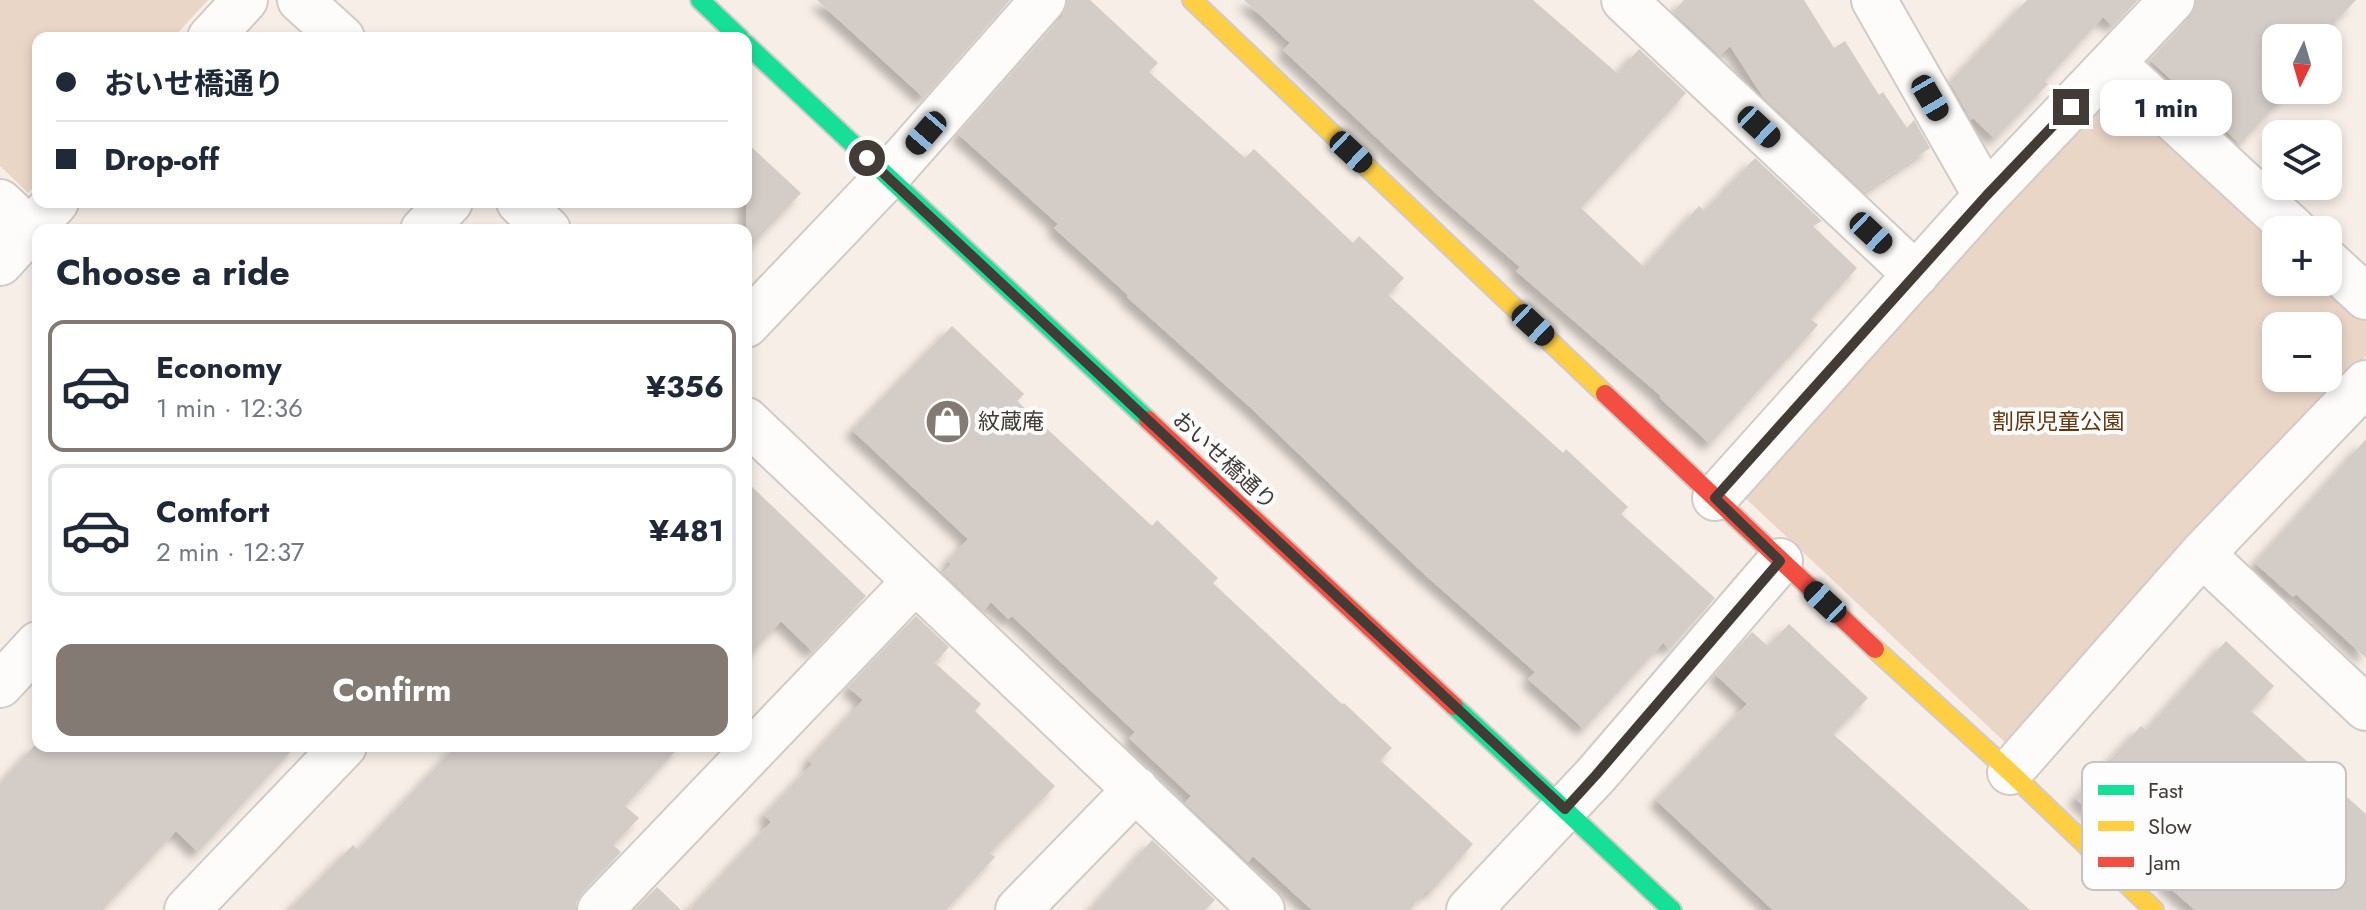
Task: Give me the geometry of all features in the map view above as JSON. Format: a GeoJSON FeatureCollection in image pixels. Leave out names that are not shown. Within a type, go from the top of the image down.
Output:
{"type":"FeatureCollection","features":[{"type":"Feature","properties":{"kind":"street"},"geometry":{"type":"LineString","coordinates":[[216,32],[245,0]]}},
{"type":"Feature","properties":{"kind":"street"},"geometry":{"type":"LineString","coordinates":[[300,0],[335,32]]}},
{"type":"Feature","properties":{"kind":"street"},"geometry":{"type":"LineString","coordinates":[[700,0],[734,32]]}},
{"type":"Feature","properties":{"kind":"street"},"geometry":{"type":"LineString","coordinates":[[752,319],[887,177],[1043,0]]}},
{"type":"Feature","properties":{"kind":"street"},"geometry":{"type":"LineString","coordinates":[[1192,0],[1780,561],[2082,841]]}},
{"type":"Feature","properties":{"kind":"street"},"geometry":{"type":"LineString","coordinates":[[1624,0],[1916,275]]}},
{"type":"Feature","properties":{"kind":"street"},"geometry":{"type":"LineString","coordinates":[[1874,0],[1986,196]]}},
{"type":"Feature","properties":{"kind":"street"},"geometry":{"type":"LineString","coordinates":[[1715,498],[1986,196],[2172,0]]}},
{"type":"Feature","properties":{"kind":"street","name":"おいせ橋通り"},"geometry":{"type":"LineString","coordinates":[[752,50],[1672,910]]}},
{"type":"Feature","properties":{"kind":"street"},"geometry":{"type":"LineString","coordinates":[[2113,63],[2279,216]]}},
{"type":"Feature","properties":{"kind":"street"},"geometry":{"type":"LineString","coordinates":[[429,224],[444,208]]}},
{"type":"Feature","properties":{"kind":"street"},"geometry":{"type":"LineString","coordinates":[[525,208],[542,224]]}},
{"type":"Feature","properties":{"kind":"street"},"geometry":{"type":"LineString","coordinates":[[0,263],[29,212]]}},
{"type":"Feature","properties":{"kind":"street"},"geometry":{"type":"LineString","coordinates":[[2342,275],[2366,297]]}},
{"type":"Feature","properties":{"kind":"street"},"geometry":{"type":"LineString","coordinates":[[2010,772],[2202,554],[2366,383]]}},
{"type":"Feature","properties":{"kind":"street"},"geometry":{"type":"LineString","coordinates":[[752,426],[1262,910]]}},
{"type":"Feature","properties":{"kind":"street"},"geometry":{"type":"LineString","coordinates":[[2202,554],[2366,708]]}},
{"type":"Feature","properties":{"kind":"street"},"geometry":{"type":"LineString","coordinates":[[1469,910],[1596,775],[1780,561]]}},
{"type":"Feature","properties":{"kind":"street"},"geometry":{"type":"LineString","coordinates":[[752,751],[915,581]]}},
{"type":"Feature","properties":{"kind":"street"},"geometry":{"type":"LineString","coordinates":[[0,685],[32,650]]}},
{"type":"Feature","properties":{"kind":"street"},"geometry":{"type":"LineString","coordinates":[[187,910],[338,752]]}},
{"type":"Feature","properties":{"kind":"street"},"geometry":{"type":"LineString","coordinates":[[600,910],[751,752]]}},
{"type":"Feature","properties":{"kind":"street"},"geometry":{"type":"LineString","coordinates":[[1018,910],[1136,789]]}},
{"type":"Feature","properties":{"kind":"street"},"geometry":{"type":"LineString","coordinates":[[2133,890],[2154,910]]}},
{"type":"Feature","properties":{"kind":"green space"},"geometry":{"type":"Polygon","coordinates":[[[0,0],[208,0],[179,32],[32,32],[32,189],[28,193],[0,166],[0,0]]]}},
{"type":"Feature","properties":{"kind":"green space","name":"割原児童公園"},"geometry":{"type":"Polygon","coordinates":[[[2117,81],[2262,217],[2262,296],[2342,294],[2366,315],[2366,356],[2342,383],[2342,312],[2262,312],[2262,392],[2333,392],[2011,748],[1741,494],[2117,81]]]}},
{"type":"Feature","properties":{"kind":"building"},"geometry":{"type":"Polygon","coordinates":[[[817,0],[1010,0],[924,98],[817,0]]]}},
{"type":"Feature","properties":{"kind":"building"},"geometry":{"type":"Polygon","coordinates":[[[1067,0],[1090,0],[1158,63],[1149,72],[1245,158],[1254,149],[1353,243],[1359,236],[1404,278],[1388,295],[1563,453],[1566,449],[1628,507],[1621,514],[1715,598],[1670,649],[1663,643],[1584,729],[1528,679],[1535,672],[1423,573],[1251,408],[1054,228],[1058,224],[958,134],[1062,17],[1067,0]]]}},
{"type":"Feature","properties":{"kind":"building"},"geometry":{"type":"Polygon","coordinates":[[[1244,0],[1533,0],[1617,73],[1639,49],[1686,93],[1581,208],[1644,267],[1699,206],[1704,211],[1755,158],[1822,221],[1813,226],[1857,268],[1811,319],[1818,325],[1710,444],[1661,396],[1516,271],[1520,267],[1441,198],[1283,50],[1290,43],[1244,0]]]}},
{"type":"Feature","properties":{"kind":"building"},"geometry":{"type":"Polygon","coordinates":[[[1684,0],[1804,0],[1834,48],[1845,41],[1879,95],[1883,92],[1907,128],[1914,120],[1930,148],[1864,192],[1763,97],[1730,46],[1720,56],[1673,12],[1684,0]]]}},
{"type":"Feature","properties":{"kind":"building"},"geometry":{"type":"Polygon","coordinates":[[[2027,0],[2138,0],[2113,26],[2103,17],[2045,81],[2048,84],[1995,139],[1973,118],[1971,120],[1950,82],[2027,0]]]}},
{"type":"Feature","properties":{"kind":"building"},"geometry":{"type":"Polygon","coordinates":[[[2196,0],[2356,0],[2333,24],[2262,24],[2262,104],[2277,104],[2240,144],[2150,60],[2190,17],[2196,0]]]}},
{"type":"Feature","properties":{"kind":"building"},"geometry":{"type":"Polygon","coordinates":[[[752,148],[801,193],[752,246],[752,224],[746,224],[746,208],[752,208],[752,148]]]}},
{"type":"Feature","properties":{"kind":"building"},"geometry":{"type":"Polygon","coordinates":[[[952,326],[1024,394],[1017,401],[1152,526],[1157,520],[1218,578],[1213,583],[1392,748],[1380,760],[1473,844],[1430,893],[1427,890],[1409,910],[1312,910],[1253,856],[1248,862],[1185,803],[1191,796],[1129,738],[1135,732],[1012,616],[1008,619],[991,602],[983,611],[943,573],[951,564],[948,561],[968,539],[852,430],[952,326]]]}},
{"type":"Feature","properties":{"kind":"building"},"geometry":{"type":"Polygon","coordinates":[[[2366,439],[2366,658],[2296,594],[2293,597],[2255,563],[2366,439]]]}},
{"type":"Feature","properties":{"kind":"building"},"geometry":{"type":"Polygon","coordinates":[[[752,487],[866,596],[813,652],[781,621],[752,652],[752,487]]]}},
{"type":"Feature","properties":{"kind":"building"},"geometry":{"type":"Polygon","coordinates":[[[916,616],[949,647],[935,663],[981,704],[975,711],[1055,786],[990,853],[995,857],[946,910],[689,910],[771,822],[764,815],[812,764],[808,760],[863,700],[848,687],[916,616]]]}},
{"type":"Feature","properties":{"kind":"building"},"geometry":{"type":"Polygon","coordinates":[[[1789,624],[1868,698],[1833,734],[2030,910],[1773,910],[1656,800],[1747,704],[1715,674],[1752,632],[1768,646],[1789,624]]]}},
{"type":"Feature","properties":{"kind":"building"},"geometry":{"type":"Polygon","coordinates":[[[2226,641],[2274,686],[2251,711],[2308,762],[2108,762],[2141,726],[2146,730],[2226,641]]]}},
{"type":"Feature","properties":{"kind":"building"},"geometry":{"type":"Polygon","coordinates":[[[32,748],[32,752],[290,752],[198,852],[176,831],[102,910],[0,910],[0,784],[32,748]]]}},
{"type":"Feature","properties":{"kind":"building"},"geometry":{"type":"Polygon","coordinates":[[[450,752],[674,752],[625,806],[639,818],[613,845],[621,852],[582,893],[576,910],[289,910],[353,845],[358,850],[450,752]]]}},
{"type":"Feature","properties":{"kind":"building"},"geometry":{"type":"Polygon","coordinates":[[[2082,790],[2082,804],[2075,798],[2082,790]]]}},
{"type":"Feature","properties":{"kind":"building"},"geometry":{"type":"Polygon","coordinates":[[[2346,796],[2366,814],[2366,910],[2195,910],[2172,890],[2346,890],[2346,796]]]}},
{"type":"Feature","properties":{"kind":"building"},"geometry":{"type":"Polygon","coordinates":[[[1152,840],[1215,900],[1205,910],[1090,910],[1152,840]]]}},
{"type":"Feature","properties":{"kind":"building"},"geometry":{"type":"Polygon","coordinates":[[[657,887],[681,910],[635,910],[657,887]]]}},
{"type":"Feature","properties":{"kind":"traffic: fast"},"geometry":{"type":"LineString","coordinates":[[700,0],[734,32]]}},
{"type":"Feature","properties":{"kind":"traffic: fast"},"geometry":{"type":"LineString","coordinates":[[752,50],[1148,420]]}},
{"type":"Feature","properties":{"kind":"traffic: fast"},"geometry":{"type":"LineString","coordinates":[[1454,706],[1672,910]]}},
{"type":"Feature","properties":{"kind":"traffic: slow"},"geometry":{"type":"LineString","coordinates":[[1192,0],[1605,394]]}},
{"type":"Feature","properties":{"kind":"traffic: slow"},"geometry":{"type":"LineString","coordinates":[[1875,649],[2082,841]]}},
{"type":"Feature","properties":{"kind":"traffic: slow"},"geometry":{"type":"LineString","coordinates":[[2133,890],[2154,910]]}},
{"type":"Feature","properties":{"kind":"traffic: jam"},"geometry":{"type":"LineString","coordinates":[[1605,394],[1875,649]]}},
{"type":"Feature","properties":{"kind":"traffic: jam"},"geometry":{"type":"LineString","coordinates":[[1148,420],[1454,706]]}},
{"type":"Feature","properties":{"kind":"place","name":"紋蔵庵"},"geometry":{"type":"Point","coordinates":[947,421]}},
{"type":"Feature","properties":{"kind":"route"},"geometry":{"type":"LineString","coordinates":[[867,158],[1565,809],[1780,561],[1715,498],[1986,196],[2071,107]]}}]}
